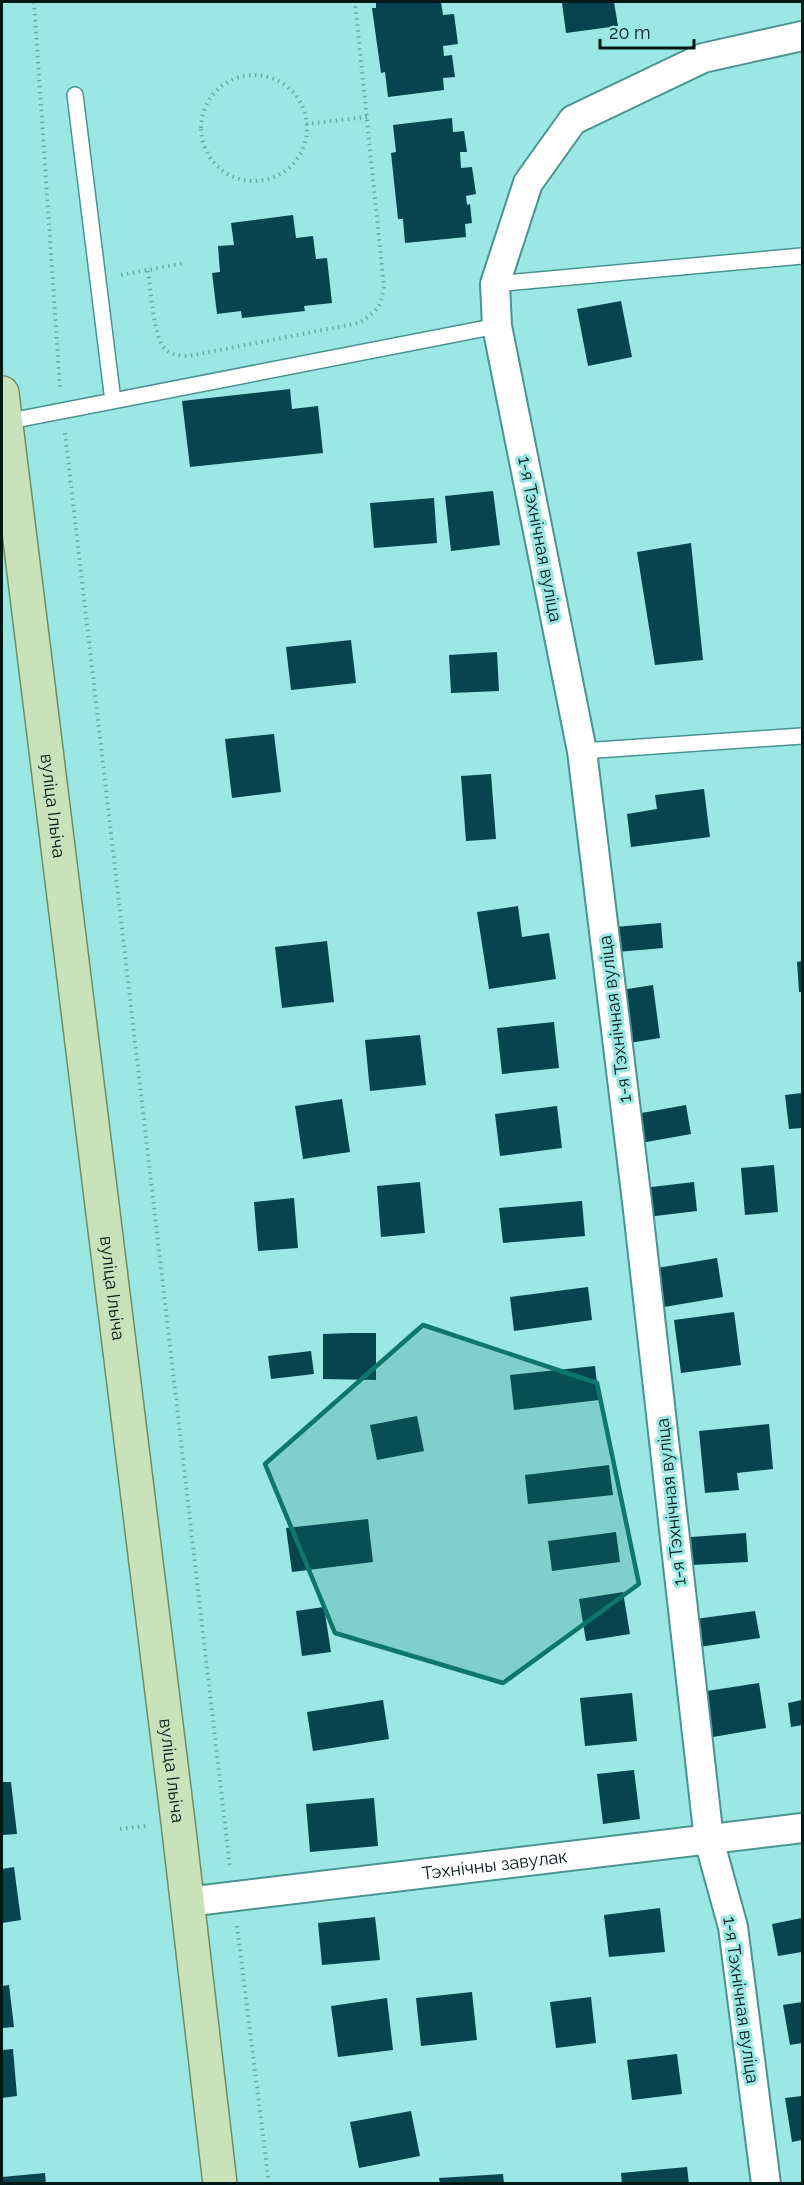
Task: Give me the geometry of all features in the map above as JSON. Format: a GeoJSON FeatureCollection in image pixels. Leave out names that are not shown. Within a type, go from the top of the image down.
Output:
{"type":"FeatureCollection","features":[{"type":"Feature","properties":{"kind":"main road","name":"вуліца Ільіча"},"geometry":{"type":"LineString","coordinates":[[3,408],[220,2184]]}},
{"type":"Feature","properties":{"kind":"street","name":"1-я Тэхнічная вуліца"},"geometry":{"type":"LineString","coordinates":[[766,2184],[733,1927],[708,1840],[636,1198],[582,751],[497,326],[495,284],[528,183],[573,120],[703,58],[802,36]]}},
{"type":"Feature","properties":{"kind":"street","name":"Тэхнічны завулак"},"geometry":{"type":"LineString","coordinates":[[187,1902],[802,1828]]}},
{"type":"Feature","properties":{"kind":"lane"},"geometry":{"type":"LineString","coordinates":[[75,95],[113,401]]}},
{"type":"Feature","properties":{"kind":"lane"},"geometry":{"type":"LineString","coordinates":[[495,284],[802,256]]}},
{"type":"Feature","properties":{"kind":"lane"},"geometry":{"type":"LineString","coordinates":[[3,408],[62,411],[497,326]]}},
{"type":"Feature","properties":{"kind":"lane"},"geometry":{"type":"LineString","coordinates":[[582,751],[802,735]]}},
{"type":"Feature","properties":{"kind":"path"},"geometry":{"type":"LineString","coordinates":[[34,2],[62,411],[233,1896],[269,2184]]}},
{"type":"Feature","properties":{"kind":"path"},"geometry":{"type":"LineString","coordinates":[[148,271],[158,335],[165,350],[178,356],[189,356],[359,323],[377,311],[382,302],[384,287],[355,2]]}},
{"type":"Feature","properties":{"kind":"path"},"geometry":{"type":"LineString","coordinates":[[240,76],[266,76],[289,87],[304,108],[306,124],[307,134],[298,158],[279,175],[254,181],[229,176],[210,159],[201,135],[203,110],[218,88],[240,76]]}},
{"type":"Feature","properties":{"kind":"path"},"geometry":{"type":"LineString","coordinates":[[306,124],[367,117]]}},
{"type":"Feature","properties":{"kind":"path"},"geometry":{"type":"LineString","coordinates":[[98,278],[148,271],[185,262]]}},
{"type":"Feature","properties":{"kind":"highlighted area"},"geometry":{"type":"Polygon","coordinates":[[[423,1325],[597,1383],[639,1584],[503,1683],[335,1633],[265,1464],[423,1325]]]}},
{"type":"Feature","properties":{"kind":"building"},"geometry":{"type":"Polygon","coordinates":[[[376,2],[441,2],[443,15],[454,14],[458,44],[443,46],[444,56],[452,55],[455,77],[443,78],[444,90],[388,97],[385,72],[381,73],[372,8],[376,8],[376,2]]]}},
{"type":"Feature","properties":{"kind":"building"},"geometry":{"type":"Polygon","coordinates":[[[614,2],[618,26],[566,33],[562,3],[614,2]]]}},
{"type":"Feature","properties":{"kind":"building"},"geometry":{"type":"Polygon","coordinates":[[[452,118],[453,132],[464,131],[467,152],[460,152],[461,168],[472,167],[476,194],[466,196],[467,205],[470,204],[472,223],[465,224],[466,237],[405,243],[403,219],[398,219],[391,153],[396,152],[393,125],[452,118]]]}},
{"type":"Feature","properties":{"kind":"building"},"geometry":{"type":"Polygon","coordinates":[[[293,215],[296,238],[313,236],[316,259],[327,258],[332,303],[304,306],[305,311],[242,318],[241,311],[217,314],[212,273],[220,272],[218,246],[234,245],[231,223],[293,215]]]}},
{"type":"Feature","properties":{"kind":"building"},"geometry":{"type":"Polygon","coordinates":[[[621,301],[632,357],[588,366],[577,309],[621,301]]]}},
{"type":"Feature","properties":{"kind":"building"},"geometry":{"type":"Polygon","coordinates":[[[290,389],[292,409],[318,406],[323,453],[190,467],[182,401],[290,389]]]}},
{"type":"Feature","properties":{"kind":"building"},"geometry":{"type":"Polygon","coordinates":[[[493,491],[500,545],[451,551],[445,496],[493,491]]]}},
{"type":"Feature","properties":{"kind":"building"},"geometry":{"type":"Polygon","coordinates":[[[434,498],[437,543],[374,548],[370,503],[434,498]]]}},
{"type":"Feature","properties":{"kind":"building"},"geometry":{"type":"Polygon","coordinates":[[[691,543],[703,660],[655,665],[637,552],[691,543]]]}},
{"type":"Feature","properties":{"kind":"building"},"geometry":{"type":"Polygon","coordinates":[[[351,640],[356,683],[291,690],[286,647],[351,640]]]}},
{"type":"Feature","properties":{"kind":"building"},"geometry":{"type":"Polygon","coordinates":[[[497,652],[499,691],[451,693],[449,655],[497,652]]]}},
{"type":"Feature","properties":{"kind":"building"},"geometry":{"type":"Polygon","coordinates":[[[274,734],[281,792],[232,798],[225,739],[274,734]]]}},
{"type":"Feature","properties":{"kind":"building"},"geometry":{"type":"Polygon","coordinates":[[[491,774],[496,839],[466,841],[461,776],[491,774]]]}},
{"type":"Feature","properties":{"kind":"building"},"geometry":{"type":"Polygon","coordinates":[[[704,789],[710,837],[631,847],[627,814],[657,809],[655,795],[704,789]]]}},
{"type":"Feature","properties":{"kind":"building"},"geometry":{"type":"Polygon","coordinates":[[[518,906],[522,937],[549,933],[556,979],[489,989],[477,912],[518,906]]]}},
{"type":"Feature","properties":{"kind":"building"},"geometry":{"type":"Polygon","coordinates":[[[661,923],[663,948],[617,952],[615,927],[661,923]]]}},
{"type":"Feature","properties":{"kind":"building"},"geometry":{"type":"Polygon","coordinates":[[[327,941],[334,1002],[282,1008],[275,947],[327,941]]]}},
{"type":"Feature","properties":{"kind":"building"},"geometry":{"type":"Polygon","coordinates":[[[802,961],[802,992],[799,992],[797,962],[802,961]]]}},
{"type":"Feature","properties":{"kind":"building"},"geometry":{"type":"Polygon","coordinates":[[[653,985],[660,1038],[629,1043],[621,990],[653,985]]]}},
{"type":"Feature","properties":{"kind":"building"},"geometry":{"type":"Polygon","coordinates":[[[554,1022],[559,1068],[502,1074],[497,1028],[554,1022]]]}},
{"type":"Feature","properties":{"kind":"building"},"geometry":{"type":"Polygon","coordinates":[[[420,1035],[426,1085],[370,1091],[365,1040],[420,1035]]]}},
{"type":"Feature","properties":{"kind":"building"},"geometry":{"type":"Polygon","coordinates":[[[802,1093],[802,1128],[789,1129],[785,1095],[802,1093]]]}},
{"type":"Feature","properties":{"kind":"building"},"geometry":{"type":"Polygon","coordinates":[[[342,1099],[350,1152],[303,1159],[295,1106],[342,1099]]]}},
{"type":"Feature","properties":{"kind":"building"},"geometry":{"type":"Polygon","coordinates":[[[686,1105],[691,1134],[641,1143],[636,1114],[686,1105]]]}},
{"type":"Feature","properties":{"kind":"building"},"geometry":{"type":"Polygon","coordinates":[[[557,1106],[562,1148],[500,1156],[495,1114],[557,1106]]]}},
{"type":"Feature","properties":{"kind":"building"},"geometry":{"type":"Polygon","coordinates":[[[774,1165],[778,1212],[745,1215],[741,1168],[774,1165]]]}},
{"type":"Feature","properties":{"kind":"building"},"geometry":{"type":"Polygon","coordinates":[[[420,1182],[425,1233],[381,1237],[377,1186],[420,1182]]]}},
{"type":"Feature","properties":{"kind":"building"},"geometry":{"type":"Polygon","coordinates":[[[694,1182],[697,1211],[647,1217],[643,1188],[694,1182]]]}},
{"type":"Feature","properties":{"kind":"building"},"geometry":{"type":"Polygon","coordinates":[[[294,1198],[298,1248],[258,1251],[254,1202],[294,1198]]]}},
{"type":"Feature","properties":{"kind":"building"},"geometry":{"type":"Polygon","coordinates":[[[582,1201],[585,1236],[503,1243],[499,1208],[582,1201]]]}},
{"type":"Feature","properties":{"kind":"building"},"geometry":{"type":"Polygon","coordinates":[[[717,1258],[723,1297],[664,1307],[657,1268],[717,1258]]]}},
{"type":"Feature","properties":{"kind":"building"},"geometry":{"type":"Polygon","coordinates":[[[588,1287],[592,1320],[514,1331],[510,1297],[588,1287]]]}},
{"type":"Feature","properties":{"kind":"building"},"geometry":{"type":"Polygon","coordinates":[[[734,1312],[741,1365],[681,1373],[674,1320],[734,1312]]]}},
{"type":"Feature","properties":{"kind":"building"},"geometry":{"type":"Polygon","coordinates":[[[376,1333],[376,1380],[323,1379],[323,1334],[376,1333]]]}},
{"type":"Feature","properties":{"kind":"building"},"geometry":{"type":"Polygon","coordinates":[[[311,1351],[314,1374],[271,1379],[268,1356],[311,1351]]]}},
{"type":"Feature","properties":{"kind":"building"},"geometry":{"type":"Polygon","coordinates":[[[595,1366],[599,1400],[514,1410],[510,1375],[595,1366]]]}},
{"type":"Feature","properties":{"kind":"building"},"geometry":{"type":"Polygon","coordinates":[[[417,1416],[424,1451],[377,1460],[370,1425],[417,1416]]]}},
{"type":"Feature","properties":{"kind":"building"},"geometry":{"type":"Polygon","coordinates":[[[769,1424],[773,1469],[737,1473],[739,1490],[705,1493],[699,1431],[769,1424]]]}},
{"type":"Feature","properties":{"kind":"building"},"geometry":{"type":"Polygon","coordinates":[[[609,1465],[613,1495],[528,1504],[525,1475],[609,1465]]]}},
{"type":"Feature","properties":{"kind":"building"},"geometry":{"type":"Polygon","coordinates":[[[368,1519],[373,1562],[292,1572],[286,1528],[368,1519]]]}},
{"type":"Feature","properties":{"kind":"building"},"geometry":{"type":"Polygon","coordinates":[[[616,1532],[620,1562],[552,1571],[548,1541],[616,1532]]]}},
{"type":"Feature","properties":{"kind":"building"},"geometry":{"type":"Polygon","coordinates":[[[746,1533],[748,1562],[692,1565],[691,1537],[746,1533]]]}},
{"type":"Feature","properties":{"kind":"building"},"geometry":{"type":"Polygon","coordinates":[[[623,1592],[630,1634],[586,1641],[579,1599],[623,1592]]]}},
{"type":"Feature","properties":{"kind":"building"},"geometry":{"type":"Polygon","coordinates":[[[324,1607],[331,1652],[302,1656],[296,1611],[324,1607]]]}},
{"type":"Feature","properties":{"kind":"building"},"geometry":{"type":"Polygon","coordinates":[[[755,1611],[760,1638],[699,1647],[695,1619],[755,1611]]]}},
{"type":"Feature","properties":{"kind":"building"},"geometry":{"type":"Polygon","coordinates":[[[759,1683],[766,1728],[707,1738],[700,1692],[759,1683]]]}},
{"type":"Feature","properties":{"kind":"building"},"geometry":{"type":"Polygon","coordinates":[[[632,1693],[637,1741],[585,1746],[580,1698],[632,1693]]]}},
{"type":"Feature","properties":{"kind":"building"},"geometry":{"type":"Polygon","coordinates":[[[383,1700],[389,1739],[313,1751],[307,1712],[383,1700]]]}},
{"type":"Feature","properties":{"kind":"building"},"geometry":{"type":"Polygon","coordinates":[[[802,1700],[802,1725],[791,1727],[788,1703],[802,1700]]]}},
{"type":"Feature","properties":{"kind":"building"},"geometry":{"type":"Polygon","coordinates":[[[634,1770],[640,1819],[603,1824],[597,1774],[634,1770]]]}},
{"type":"Feature","properties":{"kind":"building"},"geometry":{"type":"Polygon","coordinates":[[[2,1782],[11,1782],[17,1834],[2,1835],[2,1782]]]}},
{"type":"Feature","properties":{"kind":"building"},"geometry":{"type":"Polygon","coordinates":[[[374,1798],[378,1846],[310,1852],[306,1804],[374,1798]]]}},
{"type":"Feature","properties":{"kind":"building"},"geometry":{"type":"Polygon","coordinates":[[[14,1867],[21,1920],[2,1923],[2,1869],[14,1867]]]}},
{"type":"Feature","properties":{"kind":"building"},"geometry":{"type":"Polygon","coordinates":[[[660,1908],[665,1952],[609,1957],[604,1915],[660,1908]]]}},
{"type":"Feature","properties":{"kind":"building"},"geometry":{"type":"Polygon","coordinates":[[[375,1917],[380,1960],[322,1965],[318,1923],[375,1917]]]}},
{"type":"Feature","properties":{"kind":"building"},"geometry":{"type":"Polygon","coordinates":[[[802,1918],[802,1952],[778,1956],[772,1924],[802,1918]]]}},
{"type":"Feature","properties":{"kind":"building"},"geometry":{"type":"Polygon","coordinates":[[[9,1985],[14,2027],[2,2028],[2,1986],[9,1985]]]}},
{"type":"Feature","properties":{"kind":"building"},"geometry":{"type":"Polygon","coordinates":[[[472,1992],[477,2040],[421,2046],[416,1998],[472,1992]]]}},
{"type":"Feature","properties":{"kind":"building"},"geometry":{"type":"Polygon","coordinates":[[[591,1997],[596,2043],[556,2048],[550,2002],[591,1997]]]}},
{"type":"Feature","properties":{"kind":"building"},"geometry":{"type":"Polygon","coordinates":[[[387,1998],[393,2050],[338,2057],[331,2006],[387,1998]]]}},
{"type":"Feature","properties":{"kind":"building"},"geometry":{"type":"Polygon","coordinates":[[[802,2002],[802,2043],[790,2045],[783,2005],[802,2002]]]}},
{"type":"Feature","properties":{"kind":"building"},"geometry":{"type":"Polygon","coordinates":[[[13,2049],[17,2096],[2,2098],[2,2050],[13,2049]]]}},
{"type":"Feature","properties":{"kind":"building"},"geometry":{"type":"Polygon","coordinates":[[[677,2054],[682,2094],[632,2100],[627,2060],[677,2054]]]}},
{"type":"Feature","properties":{"kind":"building"},"geometry":{"type":"Polygon","coordinates":[[[802,2096],[802,2140],[792,2142],[785,2098],[802,2096]]]}},
{"type":"Feature","properties":{"kind":"building"},"geometry":{"type":"Polygon","coordinates":[[[411,2111],[420,2156],[359,2168],[350,2122],[411,2111]]]}},
{"type":"Feature","properties":{"kind":"building"},"geometry":{"type":"Polygon","coordinates":[[[687,2167],[689,2184],[622,2184],[621,2173],[687,2167]]]}},
{"type":"Feature","properties":{"kind":"building"},"geometry":{"type":"Polygon","coordinates":[[[45,2173],[46,2184],[2,2184],[2,2177],[45,2173]]]}},
{"type":"Feature","properties":{"kind":"building"},"geometry":{"type":"Polygon","coordinates":[[[503,2174],[504,2184],[440,2184],[439,2178],[503,2174]]]}}]}
